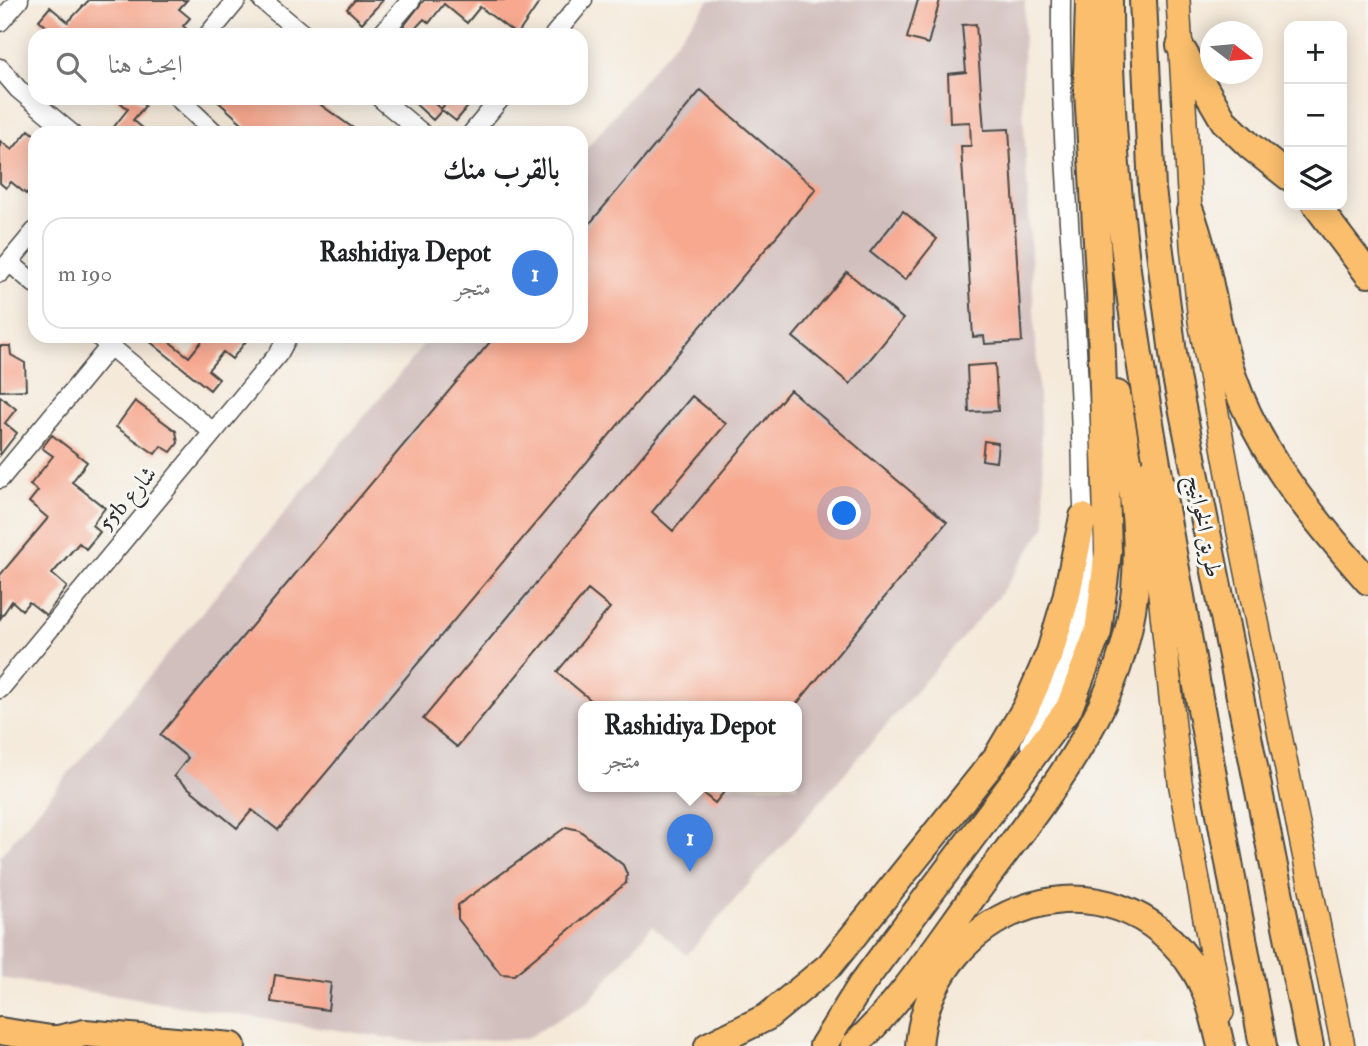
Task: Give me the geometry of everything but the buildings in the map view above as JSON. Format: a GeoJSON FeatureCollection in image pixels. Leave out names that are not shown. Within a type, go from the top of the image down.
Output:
{"type":"FeatureCollection","features":[{"type":"Feature","properties":{"kind":"highway"},"geometry":{"type":"LineString","coordinates":[[823,1046],[861,985],[1069,708],[1090,658],[1104,605],[1108,551],[1100,292],[1089,130],[1088,0]]}},
{"type":"Feature","properties":{"kind":"highway","name":"طريق الخوانيج"},"geometry":{"type":"LineString","coordinates":[[1109,0],[1119,215],[1132,325],[1233,899],[1263,1046]]}},
{"type":"Feature","properties":{"kind":"highway","name":"طريق الخوانيج"},"geometry":{"type":"LineString","coordinates":[[1143,0],[1152,189],[1176,377],[1310,1046]]}},
{"type":"Feature","properties":{"kind":"highway"},"geometry":{"type":"LineString","coordinates":[[1180,46],[1224,121],[1284,173]]}},
{"type":"Feature","properties":{"kind":"highway"},"geometry":{"type":"LineString","coordinates":[[1320,210],[1368,274]]}},
{"type":"Feature","properties":{"kind":"highway"},"geometry":{"type":"LineString","coordinates":[[1190,211],[1200,239],[1224,349],[1245,407],[1299,499],[1368,581]]}},
{"type":"Feature","properties":{"kind":"highway"},"geometry":{"type":"LineString","coordinates":[[854,1046],[897,999],[1075,758],[1102,711],[1121,661],[1136,583],[1137,533],[1100,292]]}},
{"type":"Feature","properties":{"kind":"highway"},"geometry":{"type":"LineString","coordinates":[[708,1046],[767,1017],[830,965],[996,758],[1026,707],[1050,652],[1066,598],[1083,517]]}},
{"type":"Feature","properties":{"kind":"highway"},"geometry":{"type":"LineString","coordinates":[[919,1046],[929,998],[943,969],[964,944],[1001,917],[1030,905],[1061,900],[1093,902],[1116,908],[1138,917],[1165,936],[1187,960],[1203,985],[1221,1046]]}},
{"type":"Feature","properties":{"kind":"highway"},"geometry":{"type":"LineString","coordinates":[[0,1031],[93,1046]]}},
{"type":"Feature","properties":{"kind":"highway"},"geometry":{"type":"LineString","coordinates":[[54,1040],[85,1033],[232,1046]]}},
{"type":"Feature","properties":{"kind":"main road"},"geometry":{"type":"LineString","coordinates":[[1178,0],[1195,280],[1207,361],[1343,1046]]}},
{"type":"Feature","properties":{"kind":"main road"},"geometry":{"type":"LineString","coordinates":[[1153,443],[1150,500],[1181,782],[1196,883],[1228,1046]]}},
{"type":"Feature","properties":{"kind":"street"},"geometry":{"type":"LineString","coordinates":[[0,22],[19,0]]}},
{"type":"Feature","properties":{"kind":"street"},"geometry":{"type":"LineString","coordinates":[[214,28],[237,0]]}},
{"type":"Feature","properties":{"kind":"street"},"geometry":{"type":"LineString","coordinates":[[262,0],[296,28]]}},
{"type":"Feature","properties":{"kind":"street"},"geometry":{"type":"LineString","coordinates":[[387,28],[411,0]]}},
{"type":"Feature","properties":{"kind":"street"},"geometry":{"type":"LineString","coordinates":[[560,28],[583,0]]}},
{"type":"Feature","properties":{"kind":"street"},"geometry":{"type":"LineString","coordinates":[[1008,792],[1059,685],[1074,646],[1085,584],[1079,359],[1064,165],[1061,0]]}},
{"type":"Feature","properties":{"kind":"street"},"geometry":{"type":"LineString","coordinates":[[0,68],[18,89]]}},
{"type":"Feature","properties":{"kind":"street"},"geometry":{"type":"LineString","coordinates":[[0,78],[28,97]]}},
{"type":"Feature","properties":{"kind":"street"},"geometry":{"type":"LineString","coordinates":[[37,105],[63,126]]}},
{"type":"Feature","properties":{"kind":"street"},"geometry":{"type":"LineString","coordinates":[[185,105],[208,126]]}},
{"type":"Feature","properties":{"kind":"street"},"geometry":{"type":"LineString","coordinates":[[388,105],[414,126]]}},
{"type":"Feature","properties":{"kind":"street"},"geometry":{"type":"LineString","coordinates":[[478,126],[495,105]]}},
{"type":"Feature","properties":{"kind":"street"},"geometry":{"type":"LineString","coordinates":[[28,239],[5,267],[28,280]]}},
{"type":"Feature","properties":{"kind":"street"},"geometry":{"type":"LineString","coordinates":[[0,479],[102,343]]}},
{"type":"Feature","properties":{"kind":"street"},"geometry":{"type":"LineString","coordinates":[[106,343],[213,432]]}},
{"type":"Feature","properties":{"kind":"street","name":"55b شارع"},"geometry":{"type":"LineString","coordinates":[[0,689],[285,343]]}},
{"type":"Feature","properties":{"kind":"shaded area"},"geometry":{"type":"Polygon","coordinates":[[[710,0],[1025,0],[1022,92],[1046,526],[1001,593],[687,955],[652,926],[589,1001],[525,1039],[415,1042],[0,978],[0,856],[425,343],[588,343],[588,147],[710,0]]]}},
{"type":"Feature","properties":{"kind":"place","name":"Rashidiya Depot"},"geometry":{"type":"Point","coordinates":[690,872]}}]}
